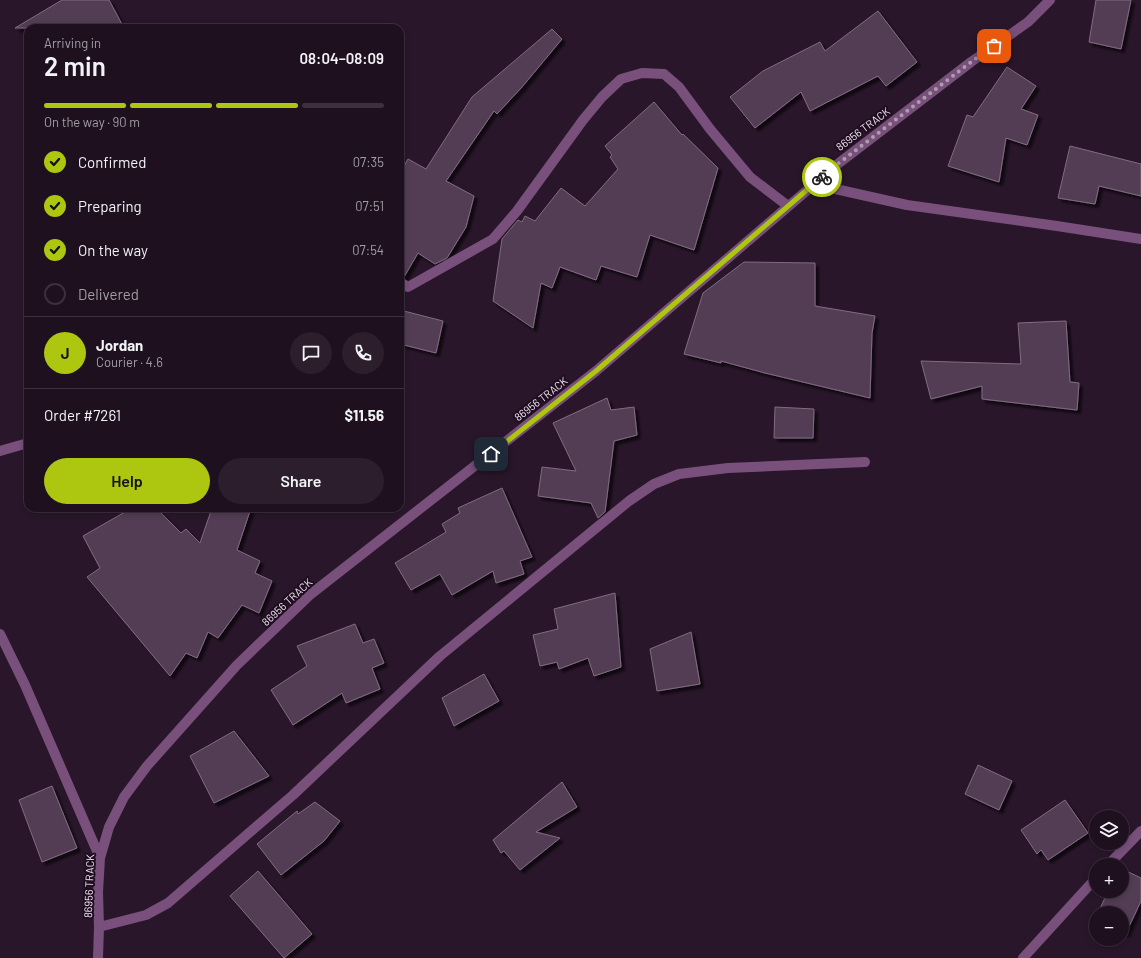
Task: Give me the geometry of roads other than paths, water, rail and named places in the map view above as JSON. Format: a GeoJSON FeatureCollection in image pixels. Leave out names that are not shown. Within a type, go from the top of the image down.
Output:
{"type":"FeatureCollection","features":[{"type":"Feature","properties":{"kind":"street","name":"86956 TRACK"},"geometry":{"type":"LineString","coordinates":[[98,958],[98,892],[100,858],[109,827],[124,797],[147,766],[237,665],[310,594],[596,371],[813,184],[971,62],[1028,22],[1050,0]]}},
{"type":"Feature","properties":{"kind":"street"},"geometry":{"type":"LineString","coordinates":[[404,284],[408,287],[493,238],[517,211],[602,97],[620,79],[642,73],[664,74],[680,87],[710,129],[750,177],[788,206]]}},
{"type":"Feature","properties":{"kind":"street"},"geometry":{"type":"LineString","coordinates":[[813,184],[907,205],[1141,239]]}},
{"type":"Feature","properties":{"kind":"street"},"geometry":{"type":"LineString","coordinates":[[0,451],[24,444]]}},
{"type":"Feature","properties":{"kind":"street"},"geometry":{"type":"LineString","coordinates":[[99,927],[146,915],[168,903],[293,795],[440,656],[629,501],[654,484],[679,474],[728,468],[864,462]]}},
{"type":"Feature","properties":{"kind":"street"},"geometry":{"type":"LineString","coordinates":[[0,634],[25,685],[100,858]]}},
{"type":"Feature","properties":{"kind":"street"},"geometry":{"type":"LineString","coordinates":[[1115,858],[1141,831]]}},
{"type":"Feature","properties":{"kind":"street"},"geometry":{"type":"LineString","coordinates":[[1023,958],[1089,886]]}}]}
